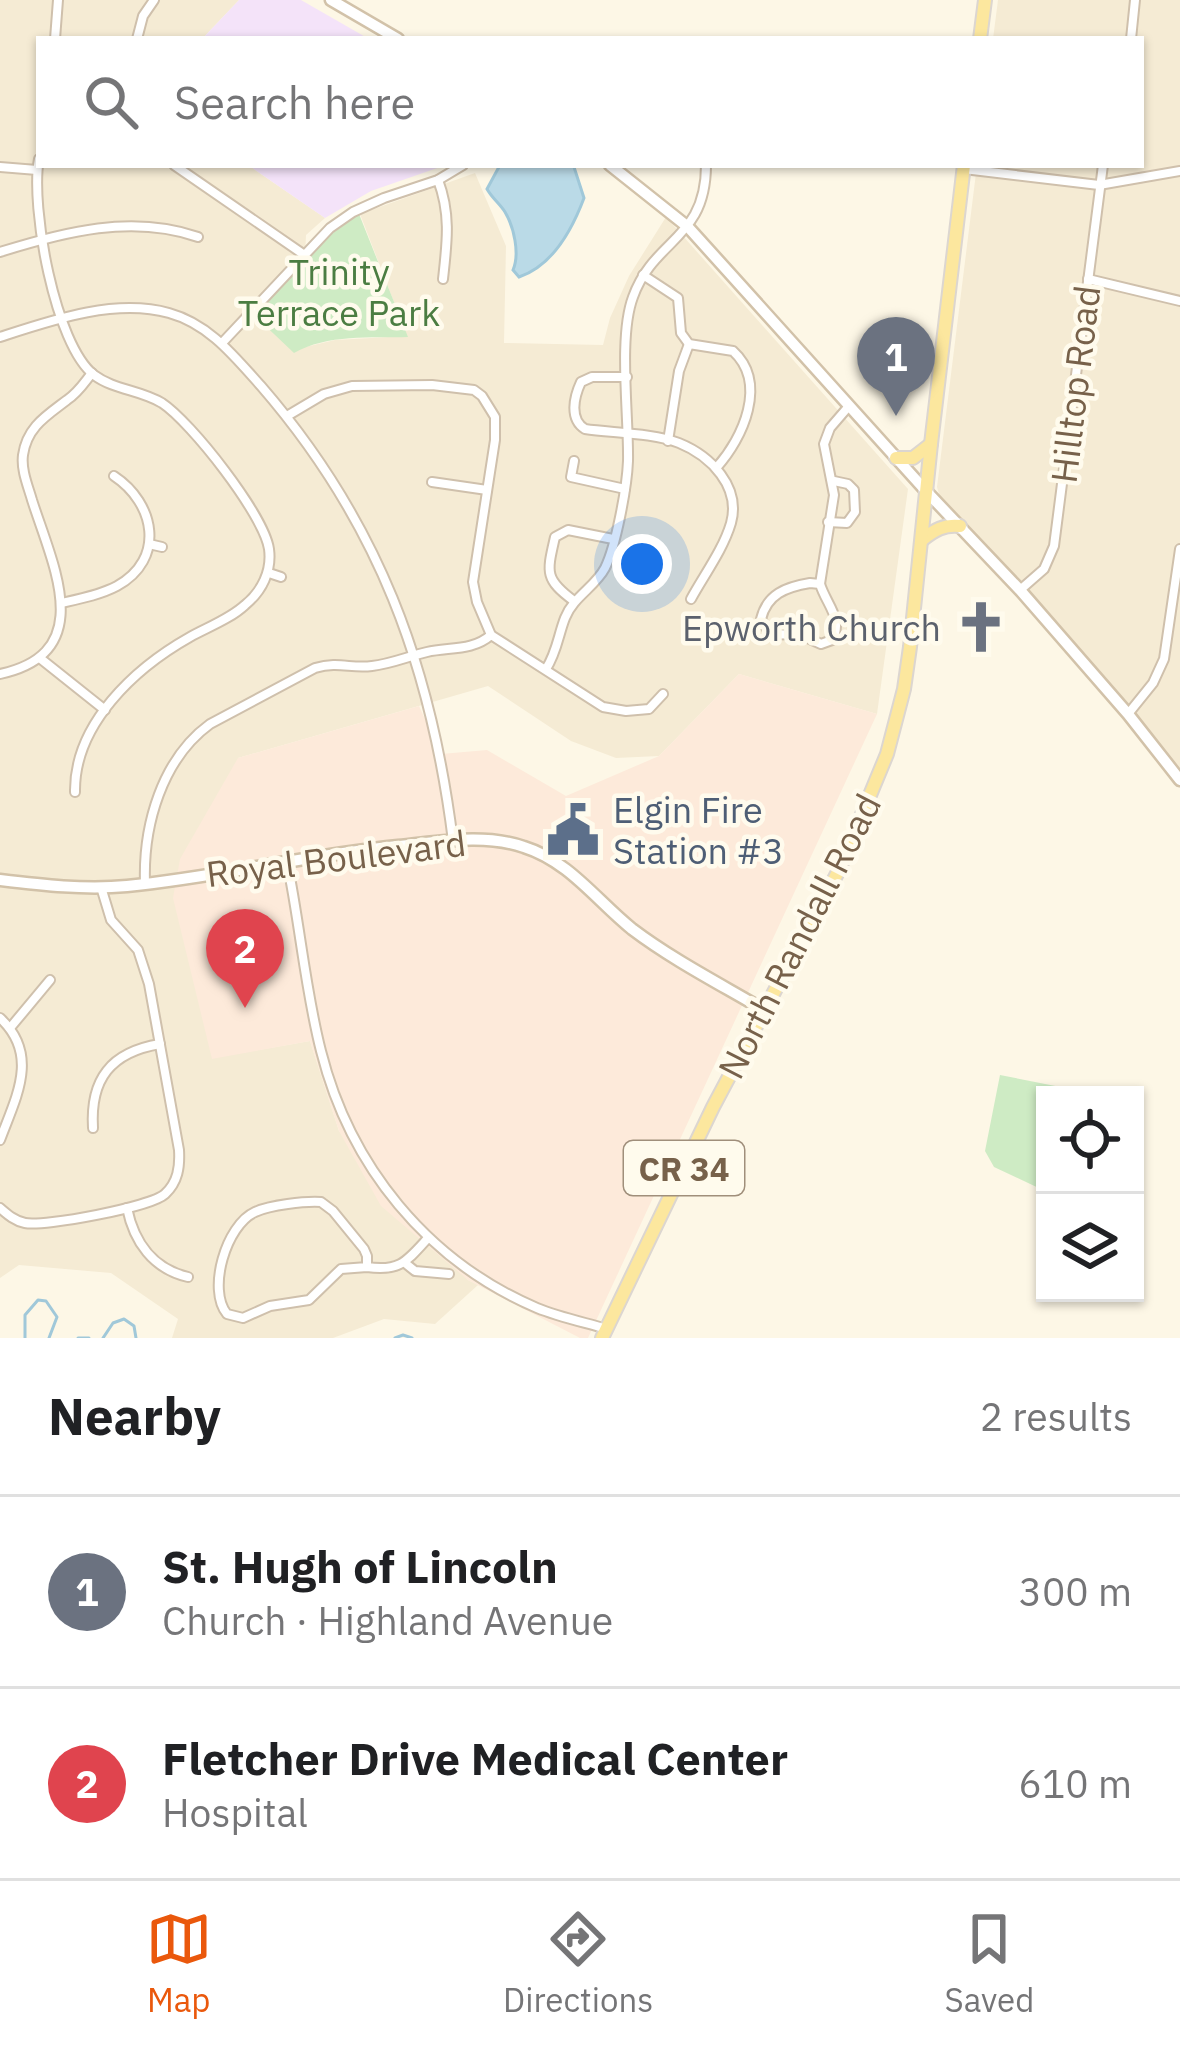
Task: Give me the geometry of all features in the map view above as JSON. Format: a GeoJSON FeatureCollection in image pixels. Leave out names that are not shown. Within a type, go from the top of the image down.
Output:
{"type":"FeatureCollection","features":[{"type":"Feature","properties":{"kind":"main road"},"geometry":{"type":"LineString","coordinates":[[331,0],[393,36]]}},
{"type":"Feature","properties":{"kind":"main road"},"geometry":{"type":"LineString","coordinates":[[980,36],[985,0]]}},
{"type":"Feature","properties":{"kind":"main road"},"geometry":{"type":"LineString","coordinates":[[614,168],[688,227],[1020,590],[1180,780]]}},
{"type":"Feature","properties":{"kind":"main road","name":"North Randall Road"},"geometry":{"type":"LineString","coordinates":[[605,1333],[713,1107],[839,870],[887,754],[904,689],[964,168]]}},
{"type":"Feature","properties":{"kind":"main road"},"geometry":{"type":"LineString","coordinates":[[896,458],[913,458],[931,444]]}},
{"type":"Feature","properties":{"kind":"main road"},"geometry":{"type":"LineString","coordinates":[[921,540],[949,525],[960,526]]}},
{"type":"Feature","properties":{"kind":"main road","name":"Royal Boulevard"},"geometry":{"type":"LineString","coordinates":[[0,880],[101,887],[364,849],[501,841],[544,855],[568,870],[646,939],[764,1010]]}},
{"type":"Feature","properties":{"kind":"street"},"geometry":{"type":"LineString","coordinates":[[55,36],[58,0]]}},
{"type":"Feature","properties":{"kind":"street"},"geometry":{"type":"LineString","coordinates":[[138,36],[154,0]]}},
{"type":"Feature","properties":{"kind":"street"},"geometry":{"type":"LineString","coordinates":[[1131,36],[1135,0]]}},
{"type":"Feature","properties":{"kind":"street"},"geometry":{"type":"LineString","coordinates":[[0,167],[37,170],[43,238],[74,350],[92,373],[150,397],[179,419],[230,480],[262,527],[269,547],[268,573],[244,607],[164,652],[105,710],[83,750],[75,792]]}},
{"type":"Feature","properties":{"kind":"street"},"geometry":{"type":"LineString","coordinates":[[178,168],[303,254]]}},
{"type":"Feature","properties":{"kind":"street"},"geometry":{"type":"LineString","coordinates":[[221,343],[330,228],[352,212],[458,168]]}},
{"type":"Feature","properties":{"kind":"street"},"geometry":{"type":"LineString","coordinates":[[546,670],[565,618],[574,601],[604,570],[614,538],[625,489],[630,303],[643,274],[688,227],[702,200],[706,168]]}},
{"type":"Feature","properties":{"kind":"street"},"geometry":{"type":"LineString","coordinates":[[972,168],[1099,185],[1180,171]]}},
{"type":"Feature","properties":{"kind":"street","name":"Hilltop Road"},"geometry":{"type":"LineString","coordinates":[[1020,590],[1052,555],[1102,168]]}},
{"type":"Feature","properties":{"kind":"street"},"geometry":{"type":"LineString","coordinates":[[438,180],[448,223],[443,278]]}},
{"type":"Feature","properties":{"kind":"street"},"geometry":{"type":"LineString","coordinates":[[0,252],[102,227],[139,225],[198,237]]}},
{"type":"Feature","properties":{"kind":"street"},"geometry":{"type":"LineString","coordinates":[[643,274],[678,298],[681,333],[688,344],[733,351],[746,366],[748,414],[717,467]]}},
{"type":"Feature","properties":{"kind":"street"},"geometry":{"type":"LineString","coordinates":[[1088,279],[1180,302]]}},
{"type":"Feature","properties":{"kind":"street"},"geometry":{"type":"LineString","coordinates":[[0,338],[62,319],[124,309],[155,310],[195,323],[221,343],[287,416],[370,545],[397,607],[438,739],[453,841]]}},
{"type":"Feature","properties":{"kind":"street"},"geometry":{"type":"LineString","coordinates":[[668,440],[688,344]]}},
{"type":"Feature","properties":{"kind":"street"},"geometry":{"type":"LineString","coordinates":[[0,674],[41,659],[58,630],[61,603],[22,461],[26,440],[92,373]]}},
{"type":"Feature","properties":{"kind":"street"},"geometry":{"type":"LineString","coordinates":[[627,377],[585,380],[578,387],[574,413],[578,425],[682,444],[717,467],[731,492],[730,524],[691,599]]}},
{"type":"Feature","properties":{"kind":"street"},"geometry":{"type":"LineString","coordinates":[[287,416],[324,394],[352,386],[474,389],[495,417],[494,457],[473,581],[491,635],[603,707],[649,709],[663,694]]}},
{"type":"Feature","properties":{"kind":"street"},"geometry":{"type":"LineString","coordinates":[[820,584],[798,585],[775,594],[762,612],[764,628],[774,635],[794,634],[821,644],[830,642],[836,632],[837,620],[820,584],[834,500],[825,440],[849,406]]}},
{"type":"Feature","properties":{"kind":"street"},"geometry":{"type":"LineString","coordinates":[[574,461],[571,477],[625,489]]}},
{"type":"Feature","properties":{"kind":"street"},"geometry":{"type":"LineString","coordinates":[[61,603],[122,584],[149,544],[146,510],[133,490],[114,476]]}},
{"type":"Feature","properties":{"kind":"street"},"geometry":{"type":"LineString","coordinates":[[828,522],[847,523],[856,504],[854,490],[833,481]]}},
{"type":"Feature","properties":{"kind":"street"},"geometry":{"type":"LineString","coordinates":[[432,482],[487,490]]}},
{"type":"Feature","properties":{"kind":"street"},"geometry":{"type":"LineString","coordinates":[[574,601],[550,578],[555,537],[568,530],[614,538]]}},
{"type":"Feature","properties":{"kind":"street"},"geometry":{"type":"LineString","coordinates":[[149,544],[162,547]]}},
{"type":"Feature","properties":{"kind":"street"},"geometry":{"type":"LineString","coordinates":[[1128,714],[1153,683],[1164,659],[1180,550]]}},
{"type":"Feature","properties":{"kind":"street"},"geometry":{"type":"LineString","coordinates":[[268,573],[281,577]]}},
{"type":"Feature","properties":{"kind":"street"},"geometry":{"type":"LineString","coordinates":[[145,883],[145,856],[166,771],[196,734],[315,668],[372,666],[471,646],[491,635]]}},
{"type":"Feature","properties":{"kind":"street"},"geometry":{"type":"LineString","coordinates":[[41,659],[105,710]]}},
{"type":"Feature","properties":{"kind":"street"},"geometry":{"type":"LineString","coordinates":[[287,860],[320,1048],[368,1166],[428,1238],[468,1270],[525,1302],[605,1333]]}},
{"type":"Feature","properties":{"kind":"street"},"geometry":{"type":"LineString","coordinates":[[0,1208],[14,1219],[32,1223],[128,1208],[155,1202],[168,1192],[178,1174],[179,1150],[142,948],[111,920],[101,887]]}},
{"type":"Feature","properties":{"kind":"street"},"geometry":{"type":"LineString","coordinates":[[10,1028],[50,980]]}},
{"type":"Feature","properties":{"kind":"street"},"geometry":{"type":"LineString","coordinates":[[0,1018],[22,1052],[22,1069],[0,1139]]}},
{"type":"Feature","properties":{"kind":"street"},"geometry":{"type":"LineString","coordinates":[[93,1128],[93,1099],[110,1067],[131,1052],[160,1044]]}},
{"type":"Feature","properties":{"kind":"street"},"geometry":{"type":"LineString","coordinates":[[367,1267],[364,1249],[324,1203],[258,1211],[226,1247],[219,1302],[226,1314],[243,1318],[270,1306],[309,1300],[341,1269],[386,1269],[405,1263],[428,1238]]}},
{"type":"Feature","properties":{"kind":"street"},"geometry":{"type":"LineString","coordinates":[[128,1208],[132,1228],[148,1255],[174,1274],[188,1277]]}},
{"type":"Feature","properties":{"kind":"street"},"geometry":{"type":"LineString","coordinates":[[405,1263],[415,1270],[449,1274]]}},
{"type":"Feature","properties":{"kind":"shaded area"},"geometry":{"type":"Polygon","coordinates":[[[0,0],[239,0],[205,36],[36,36],[36,168],[252,168],[325,218],[306,235],[301,348],[335,340],[407,336],[360,214],[475,173],[506,246],[504,343],[603,345],[629,276],[666,217],[908,489],[877,714],[739,674],[659,756],[616,758],[571,741],[488,686],[238,758],[212,1058],[310,1041],[339,1131],[468,1280],[478,1285],[435,1324],[384,1319],[333,1338],[172,1338],[178,1319],[111,1273],[19,1265],[0,1278],[0,0]]]}},
{"type":"Feature","properties":{"kind":"shaded area"},"geometry":{"type":"Polygon","coordinates":[[[239,0],[301,0],[364,36],[205,36],[239,0]]]}},
{"type":"Feature","properties":{"kind":"shaded area"},"geometry":{"type":"Polygon","coordinates":[[[998,0],[1180,0],[1180,771],[941,501],[937,487],[977,168],[1144,168],[1144,36],[993,36],[998,0]]]}},
{"type":"Feature","properties":{"kind":"shaded area"},"geometry":{"type":"Polygon","coordinates":[[[252,168],[437,168],[371,191],[325,218],[252,168]]]}},
{"type":"Feature","properties":{"kind":"shaded area"},"geometry":{"type":"Polygon","coordinates":[[[739,674],[877,714],[588,1338],[580,1338],[468,1280],[381,1206],[339,1131],[310,1041],[212,1059],[173,898],[180,859],[238,758],[419,706],[441,754],[487,750],[566,796],[659,756],[739,674]]]}},
{"type":"Feature","properties":{"kind":"green space","name":"Trinity Terrace Park"},"geometry":{"type":"Polygon","coordinates":[[[359,214],[408,337],[335,340],[294,353],[254,315],[322,241],[359,214]]]}},
{"type":"Feature","properties":{"kind":"green space"},"geometry":{"type":"Polygon","coordinates":[[[1000,1075],[1056,1086],[1036,1086],[1036,1187],[994,1167],[985,1151],[1000,1075]]]}},
{"type":"Feature","properties":{"kind":"water"},"geometry":{"type":"Polygon","coordinates":[[[498,168],[574,168],[584,198],[559,245],[541,265],[519,277],[513,270],[516,249],[511,225],[487,189],[498,168]]]}},
{"type":"Feature","properties":{"kind":"waterway"},"geometry":{"type":"LineString","coordinates":[[25,1338],[25,1315],[38,1300],[46,1301],[57,1317],[49,1338]]}},
{"type":"Feature","properties":{"kind":"waterway"},"geometry":{"type":"LineString","coordinates":[[103,1338],[113,1323],[124,1319],[134,1326],[136,1338]]}},
{"type":"Feature","properties":{"kind":"waterway"},"geometry":{"type":"LineString","coordinates":[[78,1338],[89,1338]]}},
{"type":"Feature","properties":{"kind":"waterway"},"geometry":{"type":"LineString","coordinates":[[395,1338],[412,1338]]}},
{"type":"Feature","properties":{"kind":"place","name":"St. Hugh of Lincoln"},"geometry":{"type":"Point","coordinates":[896,416]}},
{"type":"Feature","properties":{"kind":"place","name":"Epworth Church"},"geometry":{"type":"Point","coordinates":[981,627]}},
{"type":"Feature","properties":{"kind":"place","name":"Elgin Fire Station #3"},"geometry":{"type":"Point","coordinates":[573,830]}},
{"type":"Feature","properties":{"kind":"place","name":"Fletcher Drive Medical Center"},"geometry":{"type":"Point","coordinates":[245,1008]}}]}
